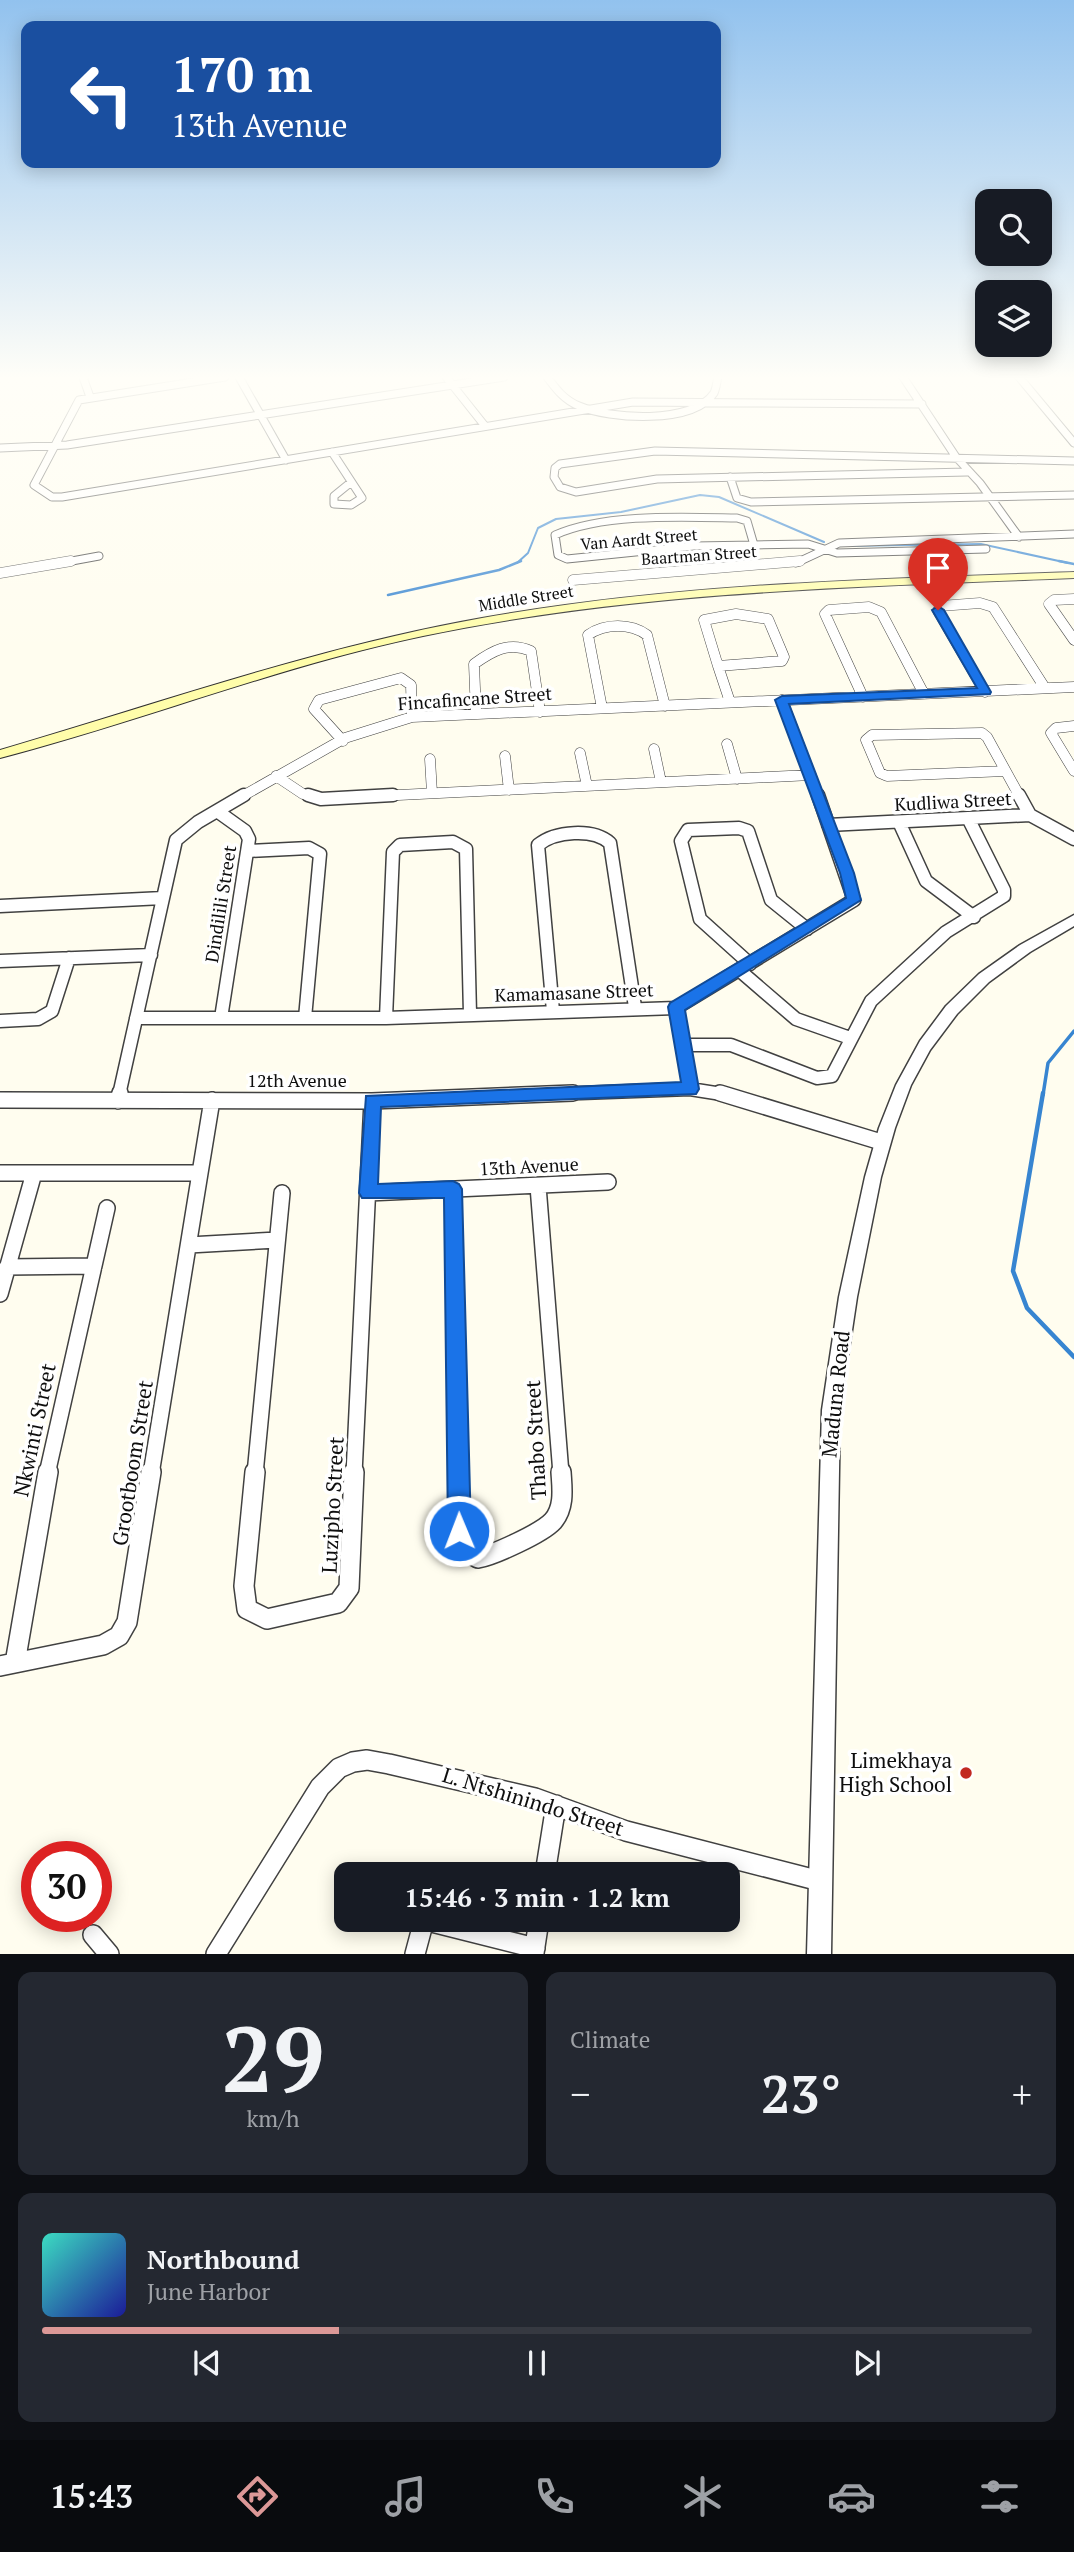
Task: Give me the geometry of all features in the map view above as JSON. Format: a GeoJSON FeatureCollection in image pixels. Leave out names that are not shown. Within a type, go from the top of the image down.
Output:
{"type":"FeatureCollection","features":[{"type":"Feature","properties":{"kind":"main road","name":"Middle Street"},"geometry":{"type":"LineString","coordinates":[[0,754],[335,653],[541,611],[735,589],[1074,575]]}},
{"type":"Feature","properties":{"kind":"street"},"geometry":{"type":"LineString","coordinates":[[42,468],[34,485],[55,497],[235,468]]}},
{"type":"Feature","properties":{"kind":"street"},"geometry":{"type":"LineString","coordinates":[[341,468],[350,483]]}},
{"type":"Feature","properties":{"kind":"street"},"geometry":{"type":"LineString","coordinates":[[555,468],[554,477],[562,489],[576,492],[647,479],[967,472]]}},
{"type":"Feature","properties":{"kind":"street"},"geometry":{"type":"LineString","coordinates":[[964,468],[990,497],[1019,537]]}},
{"type":"Feature","properties":{"kind":"street"},"geometry":{"type":"LineString","coordinates":[[730,477],[737,498],[751,502],[1074,495]]}},
{"type":"Feature","properties":{"kind":"street","name":"Van Aardt Street"},"geometry":{"type":"LineString","coordinates":[[754,545],[747,521],[737,518],[633,522],[566,529],[555,535],[558,555],[567,559],[663,548],[808,544],[825,550]]}},
{"type":"Feature","properties":{"kind":"street","name":"Baartman Street"},"geometry":{"type":"LineString","coordinates":[[573,580],[709,567],[794,563],[825,550],[830,545],[841,543],[1074,534]]}},
{"type":"Feature","properties":{"kind":"street","name":"Baartman Street"},"geometry":{"type":"LineString","coordinates":[[825,550],[837,553],[986,550]]}},
{"type":"Feature","properties":{"kind":"street"},"geometry":{"type":"LineString","coordinates":[[0,573],[99,556]]}},
{"type":"Feature","properties":{"kind":"street"},"geometry":{"type":"LineString","coordinates":[[1074,599],[1054,600],[1049,604],[1074,640]]}},
{"type":"Feature","properties":{"kind":"street"},"geometry":{"type":"LineString","coordinates":[[985,692],[938,611],[940,606],[982,603],[993,607],[1045,688]]}},
{"type":"Feature","properties":{"kind":"street"},"geometry":{"type":"LineString","coordinates":[[863,697],[825,614],[829,610],[869,607],[881,612],[924,694]]}},
{"type":"Feature","properties":{"kind":"street"},"geometry":{"type":"LineString","coordinates":[[718,666],[782,662],[784,657],[768,619],[757,615],[711,616],[705,620],[718,666],[730,702]]}},
{"type":"Feature","properties":{"kind":"street"},"geometry":{"type":"LineString","coordinates":[[602,708],[588,635],[596,629],[640,629],[647,635],[666,706]]}},
{"type":"Feature","properties":{"kind":"street"},"geometry":{"type":"LineString","coordinates":[[476,714],[474,664],[497,649],[518,646],[531,651],[540,712]]}},
{"type":"Feature","properties":{"kind":"street"},"geometry":{"type":"LineString","coordinates":[[343,741],[314,709],[316,702],[401,678],[411,683],[412,718]]}},
{"type":"Feature","properties":{"kind":"street","name":"Fincafincane Street"},"geometry":{"type":"LineString","coordinates":[[118,1101],[176,840],[217,811],[318,750],[391,722],[412,718],[1074,687]]}},
{"type":"Feature","properties":{"kind":"street","name":"Kamamasane Street"},"geometry":{"type":"LineString","coordinates":[[136,1018],[386,1018],[676,1007],[854,900],[782,700]]}},
{"type":"Feature","properties":{"kind":"street"},"geometry":{"type":"LineString","coordinates":[[1074,726],[1056,727],[1051,733],[1074,771]]}},
{"type":"Feature","properties":{"kind":"street"},"geometry":{"type":"LineString","coordinates":[[1005,771],[887,776],[880,773],[866,742],[872,735],[978,732],[986,736],[1030,815]]}},
{"type":"Feature","properties":{"kind":"street"},"geometry":{"type":"LineString","coordinates":[[727,744],[737,779]]}},
{"type":"Feature","properties":{"kind":"street"},"geometry":{"type":"LineString","coordinates":[[654,749],[661,782]]}},
{"type":"Feature","properties":{"kind":"street"},"geometry":{"type":"LineString","coordinates":[[580,753],[587,786]]}},
{"type":"Feature","properties":{"kind":"street"},"geometry":{"type":"LineString","coordinates":[[505,756],[509,790]]}},
{"type":"Feature","properties":{"kind":"street"},"geometry":{"type":"LineString","coordinates":[[430,758],[432,793]]}},
{"type":"Feature","properties":{"kind":"street"},"geometry":{"type":"LineString","coordinates":[[276,776],[314,798],[811,775]]}},
{"type":"Feature","properties":{"kind":"street","name":"Dindilili Street"},"geometry":{"type":"LineString","coordinates":[[217,811],[247,832],[248,851],[221,1018]]}},
{"type":"Feature","properties":{"kind":"street","name":"Kudliwa Street"},"geometry":{"type":"LineString","coordinates":[[828,825],[1030,815],[1074,839]]}},
{"type":"Feature","properties":{"kind":"street"},"geometry":{"type":"LineString","coordinates":[[684,1045],[731,1045],[823,1079],[835,1073],[850,1038],[871,1001],[942,935],[1000,901],[1005,893],[968,818]]}},
{"type":"Feature","properties":{"kind":"street"},"geometry":{"type":"LineString","coordinates":[[899,822],[926,881],[974,917]]}},
{"type":"Feature","properties":{"kind":"street"},"geometry":{"type":"LineString","coordinates":[[807,929],[771,900],[748,831],[738,828],[686,831],[681,841],[698,916],[796,1019],[850,1038]]}},
{"type":"Feature","properties":{"kind":"street"},"geometry":{"type":"LineString","coordinates":[[553,1011],[538,845],[547,837],[593,835],[604,837],[610,843],[635,1007]]}},
{"type":"Feature","properties":{"kind":"street"},"geometry":{"type":"LineString","coordinates":[[386,1018],[393,852],[399,845],[414,844],[458,843],[466,849],[470,1014]]}},
{"type":"Feature","properties":{"kind":"street"},"geometry":{"type":"LineString","coordinates":[[248,851],[309,848],[320,855],[304,1018]]}},
{"type":"Feature","properties":{"kind":"street"},"geometry":{"type":"LineString","coordinates":[[0,905],[163,898]]}},
{"type":"Feature","properties":{"kind":"street","name":"Maduna Road"},"geometry":{"type":"LineString","coordinates":[[818,1954],[827,1513],[836,1368],[881,1142],[914,1062],[950,1011],[984,976],[1023,948],[1074,919]]}},
{"type":"Feature","properties":{"kind":"street"},"geometry":{"type":"LineString","coordinates":[[0,961],[151,955]]}},
{"type":"Feature","properties":{"kind":"street"},"geometry":{"type":"LineString","coordinates":[[0,1021],[38,1019],[52,1011],[69,958]]}},
{"type":"Feature","properties":{"kind":"street"},"geometry":{"type":"LineString","coordinates":[[676,1007],[690,1089]]}},
{"type":"Feature","properties":{"kind":"street","name":"12th Avenue"},"geometry":{"type":"LineString","coordinates":[[0,1100],[372,1101],[690,1089],[723,1094],[881,1142]]}},
{"type":"Feature","properties":{"kind":"street","name":"Grootboom Street"},"geometry":{"type":"LineString","coordinates":[[7,1665],[103,1645],[119,1636],[127,1622],[212,1100]]}},
{"type":"Feature","properties":{"kind":"street","name":"Luzipho Street"},"geometry":{"type":"LineString","coordinates":[[282,1193],[244,1586],[247,1609],[267,1619],[338,1603],[349,1588],[372,1101]]}},
{"type":"Feature","properties":{"kind":"street"},"geometry":{"type":"LineString","coordinates":[[0,1294],[34,1173]]}},
{"type":"Feature","properties":{"kind":"street"},"geometry":{"type":"LineString","coordinates":[[0,1174],[200,1173]]}},
{"type":"Feature","properties":{"kind":"street","name":"13th Avenue"},"geometry":{"type":"LineString","coordinates":[[368,1193],[608,1182]]}},
{"type":"Feature","properties":{"kind":"street","name":"Thabo Street"},"geometry":{"type":"LineString","coordinates":[[453,1189],[460,1537],[467,1552],[483,1559],[497,1554],[553,1521],[563,1498],[538,1186]]}},
{"type":"Feature","properties":{"kind":"street","name":"Nkwinti Street"},"geometry":{"type":"LineString","coordinates":[[7,1665],[107,1208]]}},
{"type":"Feature","properties":{"kind":"street"},"geometry":{"type":"LineString","coordinates":[[189,1245],[277,1240]]}},
{"type":"Feature","properties":{"kind":"street"},"geometry":{"type":"LineString","coordinates":[[8,1267],[94,1266]]}},
{"type":"Feature","properties":{"kind":"street","name":"L. Ntshinindo Street"},"geometry":{"type":"LineString","coordinates":[[216,1954],[320,1787],[339,1768],[367,1760],[471,1781],[556,1805],[626,1831],[820,1881]]}},
{"type":"Feature","properties":{"kind":"street"},"geometry":{"type":"LineString","coordinates":[[547,1862],[556,1805]]}},
{"type":"Feature","properties":{"kind":"street"},"geometry":{"type":"LineString","coordinates":[[415,1954],[420,1931],[428,1921],[534,1951],[537,1932]]}},
{"type":"Feature","properties":{"kind":"street"},"geometry":{"type":"LineString","coordinates":[[93,1935],[109,1954]]}},
{"type":"Feature","properties":{"kind":"waterway"},"geometry":{"type":"LineString","coordinates":[[518,562],[528,553],[538,528],[556,519],[621,512],[700,495],[719,497],[824,542]]}},
{"type":"Feature","properties":{"kind":"waterway"},"geometry":{"type":"LineString","coordinates":[[839,546],[981,544],[1068,563]]}},
{"type":"Feature","properties":{"kind":"waterway"},"geometry":{"type":"LineString","coordinates":[[1059,561],[1074,564]]}},
{"type":"Feature","properties":{"kind":"waterway"},"geometry":{"type":"LineString","coordinates":[[388,595],[499,570],[518,562]]}},
{"type":"Feature","properties":{"kind":"waterway"},"geometry":{"type":"LineString","coordinates":[[1043,1095],[1048,1063],[1074,1031]]}},
{"type":"Feature","properties":{"kind":"waterway"},"geometry":{"type":"LineString","coordinates":[[1043,1093],[1013,1271],[1027,1308],[1074,1357]]}},
{"type":"Feature","properties":{"kind":"place","name":"Limekhaya High School"},"geometry":{"type":"Point","coordinates":[966,1773]}},
{"type":"Feature","properties":{"kind":"route"},"geometry":{"type":"LineString","coordinates":[[459,1531],[453,1189],[368,1193],[372,1101],[660,1088],[690,1089],[676,1007],[854,900],[847,873],[782,700],[985,692],[938,610]]}}]}
